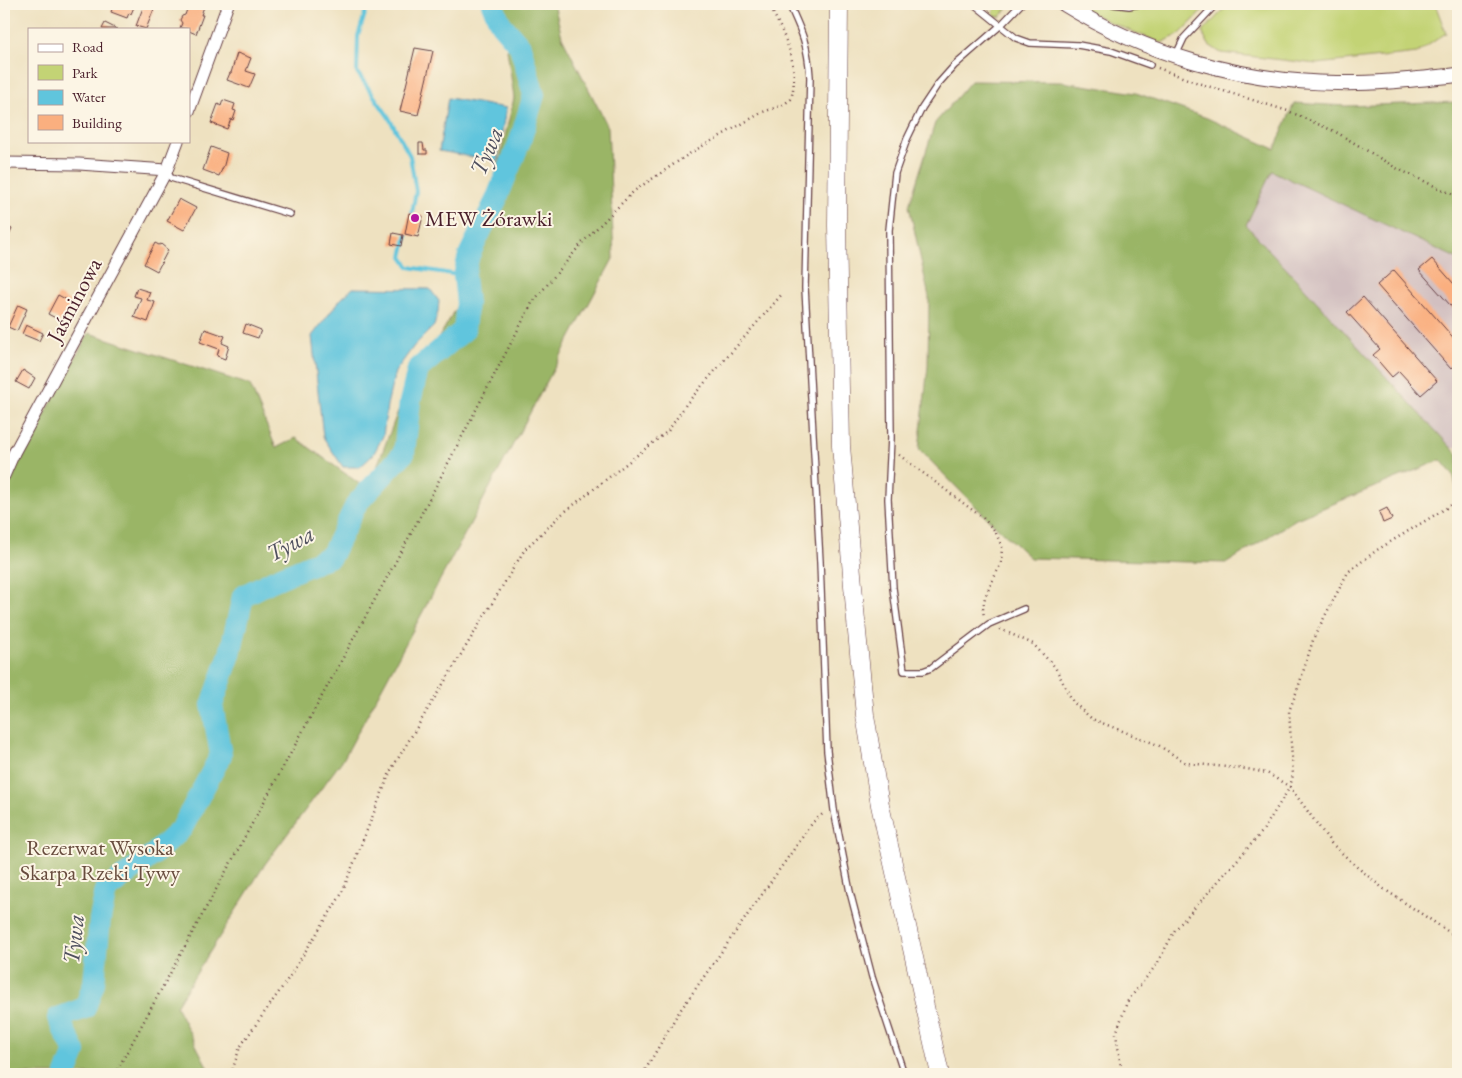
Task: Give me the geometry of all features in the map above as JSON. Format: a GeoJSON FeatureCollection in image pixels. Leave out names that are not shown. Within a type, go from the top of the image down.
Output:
{"type":"FeatureCollection","features":[{"type":"Feature","properties":{"kind":"main road"},"geometry":{"type":"LineString","coordinates":[[839,4],[837,225],[841,446],[857,632],[865,714],[880,805],[940,1074]]}},
{"type":"Feature","properties":{"kind":"street"},"geometry":{"type":"LineString","coordinates":[[190,108],[228,4]]}},
{"type":"Feature","properties":{"kind":"street"},"geometry":{"type":"LineString","coordinates":[[1064,4],[1100,24],[1147,46],[1236,72],[1299,81],[1336,83],[1376,82],[1458,75]]}},
{"type":"Feature","properties":{"kind":"street","name":"Jaśminowa"},"geometry":{"type":"LineString","coordinates":[[4,476],[14,453],[167,170],[178,142]]}},
{"type":"Feature","properties":{"kind":"street"},"geometry":{"type":"LineString","coordinates":[[4,163],[79,164],[167,170]]}},
{"type":"Feature","properties":{"kind":"lane"},"geometry":{"type":"LineString","coordinates":[[789,4],[805,39],[810,77],[805,288],[820,562],[827,751],[834,810],[850,892],[861,938],[904,1074]]}},
{"type":"Feature","properties":{"kind":"lane"},"geometry":{"type":"LineString","coordinates":[[974,4],[1016,38],[1030,43],[1078,45],[1111,52],[1150,65]]}},
{"type":"Feature","properties":{"kind":"lane"},"geometry":{"type":"LineString","coordinates":[[1021,4],[1001,25],[954,66],[938,84],[922,108],[907,139],[895,173],[889,230],[890,448],[888,499],[893,588],[904,671],[930,668],[989,624],[1024,609]]}},
{"type":"Feature","properties":{"kind":"lane"},"geometry":{"type":"LineString","coordinates":[[1113,4],[1128,6],[1139,4]]}},
{"type":"Feature","properties":{"kind":"lane"},"geometry":{"type":"LineString","coordinates":[[1176,55],[1184,38],[1216,4]]}},
{"type":"Feature","properties":{"kind":"lane"},"geometry":{"type":"LineString","coordinates":[[167,170],[171,178],[290,214]]}},
{"type":"Feature","properties":{"kind":"path"},"geometry":{"type":"LineString","coordinates":[[115,1074],[414,528],[532,304],[582,243],[634,191],[692,152],[764,112],[783,105],[791,99],[793,78],[792,55],[769,4]]}},
{"type":"Feature","properties":{"kind":"path"},"geometry":{"type":"LineString","coordinates":[[1150,65],[1201,84],[1288,110],[1336,132],[1396,168],[1458,197]]}},
{"type":"Feature","properties":{"kind":"path"},"geometry":{"type":"LineString","coordinates":[[231,1074],[240,1047],[286,982],[341,895],[391,770],[525,548],[562,514],[668,431],[687,403],[783,293]]}},
{"type":"Feature","properties":{"kind":"path"},"geometry":{"type":"LineString","coordinates":[[890,448],[983,518],[995,531],[1002,547],[1001,563],[985,597],[983,617],[989,624],[1033,644],[1055,667],[1073,702],[1092,719],[1158,745],[1186,763],[1247,769],[1266,773],[1290,787],[1331,843],[1357,868],[1458,938]]}},
{"type":"Feature","properties":{"kind":"path"},"geometry":{"type":"LineString","coordinates":[[1122,1074],[1116,1034],[1128,1002],[1157,964],[1175,930],[1262,832],[1290,787],[1293,776],[1289,711],[1314,637],[1348,572],[1377,550],[1458,501]]}},
{"type":"Feature","properties":{"kind":"path"},"geometry":{"type":"LineString","coordinates":[[643,1074],[677,1015],[813,822],[823,812],[834,810]]}},
{"type":"Feature","properties":{"kind":"shaded area"},"geometry":{"type":"Polygon","coordinates":[[[1272,171],[1458,259],[1458,447],[1451,449],[1246,225],[1272,171]]]}},
{"type":"Feature","properties":{"kind":"green space","name":"Rezerwat Wysoka Skarpa Rzeki Tywy"},"geometry":{"type":"Polygon","coordinates":[[[502,4],[554,4],[562,37],[608,127],[614,257],[344,758],[265,864],[176,1006],[211,1074],[4,1074],[4,490],[89,333],[250,385],[276,448],[296,438],[368,490],[403,398],[461,300],[464,268],[495,178],[514,98],[502,4]]]}},
{"type":"Feature","properties":{"kind":"green space"},"geometry":{"type":"Polygon","coordinates":[[[997,4],[1011,4],[1000,17],[995,16],[993,13],[997,4]]]}},
{"type":"Feature","properties":{"kind":"green space"},"geometry":{"type":"Polygon","coordinates":[[[1074,4],[1098,4],[1128,11],[1152,4],[1209,4],[1180,34],[1161,43],[1109,22],[1074,4]]]}},
{"type":"Feature","properties":{"kind":"green space"},"geometry":{"type":"Polygon","coordinates":[[[1229,4],[1435,4],[1446,33],[1417,53],[1317,64],[1221,53],[1209,45],[1202,32],[1229,4]]]}},
{"type":"Feature","properties":{"kind":"green space"},"geometry":{"type":"Polygon","coordinates":[[[971,81],[1062,82],[1136,93],[1207,118],[1275,149],[1294,103],[1346,106],[1458,102],[1458,259],[1272,171],[1246,225],[1458,455],[1458,493],[1453,475],[1441,460],[1296,519],[1227,563],[1030,558],[986,517],[919,449],[928,366],[929,297],[909,206],[935,123],[971,81]]]}},
{"type":"Feature","properties":{"kind":"water"},"geometry":{"type":"Polygon","coordinates":[[[448,98],[506,108],[497,161],[439,151],[448,98]]]}},
{"type":"Feature","properties":{"kind":"water"},"geometry":{"type":"Polygon","coordinates":[[[353,288],[430,289],[439,301],[434,326],[414,346],[395,372],[387,405],[383,436],[373,455],[360,467],[343,467],[323,437],[312,336],[340,300],[353,288]]]}},
{"type":"Feature","properties":{"kind":"building"},"geometry":{"type":"Polygon","coordinates":[[[114,4],[132,4],[131,6],[134,7],[127,18],[111,12],[114,4]]]}},
{"type":"Feature","properties":{"kind":"building"},"geometry":{"type":"Polygon","coordinates":[[[189,4],[205,4],[196,34],[190,31],[190,28],[180,28],[182,23],[180,20],[185,15],[189,4]]]}},
{"type":"Feature","properties":{"kind":"building"},"geometry":{"type":"Polygon","coordinates":[[[144,5],[154,9],[146,28],[136,26],[144,5]]]}},
{"type":"Feature","properties":{"kind":"building"},"geometry":{"type":"Polygon","coordinates":[[[105,23],[115,28],[102,28],[105,23]]]}},
{"type":"Feature","properties":{"kind":"building"},"geometry":{"type":"Polygon","coordinates":[[[415,48],[433,51],[418,115],[400,111],[415,48]]]}},
{"type":"Feature","properties":{"kind":"building"},"geometry":{"type":"Polygon","coordinates":[[[237,53],[251,58],[246,71],[255,74],[249,88],[227,80],[237,53]]]}},
{"type":"Feature","properties":{"kind":"building"},"geometry":{"type":"Polygon","coordinates":[[[223,100],[235,104],[233,110],[236,111],[227,129],[211,123],[218,104],[221,106],[223,100]]]}},
{"type":"Feature","properties":{"kind":"building"},"geometry":{"type":"Polygon","coordinates":[[[419,143],[423,143],[427,154],[419,154],[419,143]]]}},
{"type":"Feature","properties":{"kind":"building"},"geometry":{"type":"Polygon","coordinates":[[[211,147],[227,153],[219,176],[203,170],[211,147]]]}},
{"type":"Feature","properties":{"kind":"building"},"geometry":{"type":"Polygon","coordinates":[[[179,199],[196,208],[184,230],[167,221],[179,199]]]}},
{"type":"Feature","properties":{"kind":"building"},"geometry":{"type":"Polygon","coordinates":[[[409,213],[423,216],[418,237],[405,234],[409,213]]]}},
{"type":"Feature","properties":{"kind":"building"},"geometry":{"type":"Polygon","coordinates":[[[4,225],[12,229],[4,247],[4,225]]]}},
{"type":"Feature","properties":{"kind":"building"},"geometry":{"type":"Polygon","coordinates":[[[393,233],[403,235],[401,246],[391,244],[393,233]]]}},
{"type":"Feature","properties":{"kind":"building"},"geometry":{"type":"Polygon","coordinates":[[[155,243],[161,244],[168,250],[157,271],[144,264],[155,243]]]}},
{"type":"Feature","properties":{"kind":"building"},"geometry":{"type":"Polygon","coordinates":[[[1432,259],[1454,284],[1458,281],[1458,314],[1419,270],[1432,259]]]}},
{"type":"Feature","properties":{"kind":"building"},"geometry":{"type":"Polygon","coordinates":[[[1394,270],[1458,343],[1458,362],[1451,369],[1377,285],[1394,270]]]}},
{"type":"Feature","properties":{"kind":"building"},"geometry":{"type":"Polygon","coordinates":[[[137,288],[150,292],[147,300],[155,302],[148,322],[134,317],[141,298],[134,296],[137,288]]]}},
{"type":"Feature","properties":{"kind":"building"},"geometry":{"type":"Polygon","coordinates":[[[58,295],[73,303],[63,322],[48,314],[58,295]]]}},
{"type":"Feature","properties":{"kind":"building"},"geometry":{"type":"Polygon","coordinates":[[[1363,297],[1437,381],[1421,395],[1399,371],[1392,377],[1373,355],[1380,349],[1347,312],[1363,297]]]}},
{"type":"Feature","properties":{"kind":"building"},"geometry":{"type":"Polygon","coordinates":[[[18,305],[27,309],[17,331],[8,327],[18,305]]]}},
{"type":"Feature","properties":{"kind":"building"},"geometry":{"type":"Polygon","coordinates":[[[246,324],[261,330],[258,338],[243,333],[246,324]]]}},
{"type":"Feature","properties":{"kind":"building"},"geometry":{"type":"Polygon","coordinates":[[[26,325],[43,333],[39,341],[22,334],[26,325]]]}},
{"type":"Feature","properties":{"kind":"building"},"geometry":{"type":"Polygon","coordinates":[[[205,329],[225,336],[222,343],[229,346],[225,359],[217,356],[219,349],[200,342],[205,329]]]}},
{"type":"Feature","properties":{"kind":"building"},"geometry":{"type":"Polygon","coordinates":[[[23,370],[35,378],[29,389],[16,382],[23,370]]]}},
{"type":"Feature","properties":{"kind":"building"},"geometry":{"type":"Polygon","coordinates":[[[1387,508],[1392,519],[1383,523],[1379,512],[1387,508]]]}},
{"type":"Feature","properties":{"kind":"waterway"},"geometry":{"type":"LineString","coordinates":[[368,4],[358,36],[357,72],[388,116],[410,156],[416,191],[412,213]]}},
{"type":"Feature","properties":{"kind":"waterway","name":"Tywa"},"geometry":{"type":"LineString","coordinates":[[66,1074],[75,1052],[58,1018],[85,1008],[94,983],[100,919],[106,890],[153,855],[182,828],[221,755],[212,705],[230,654],[243,596],[272,581],[331,556],[357,503],[404,453],[410,402],[418,369],[464,330],[467,303],[464,276],[469,255],[496,200],[520,141],[534,95],[520,46],[501,24],[492,4]]}},
{"type":"Feature","properties":{"kind":"waterway"},"geometry":{"type":"LineString","coordinates":[[407,234],[402,257],[409,267],[464,276]]}},
{"type":"Feature","properties":{"kind":"place","name":"MEW Żórawki"},"geometry":{"type":"Point","coordinates":[415,218]}}]}
